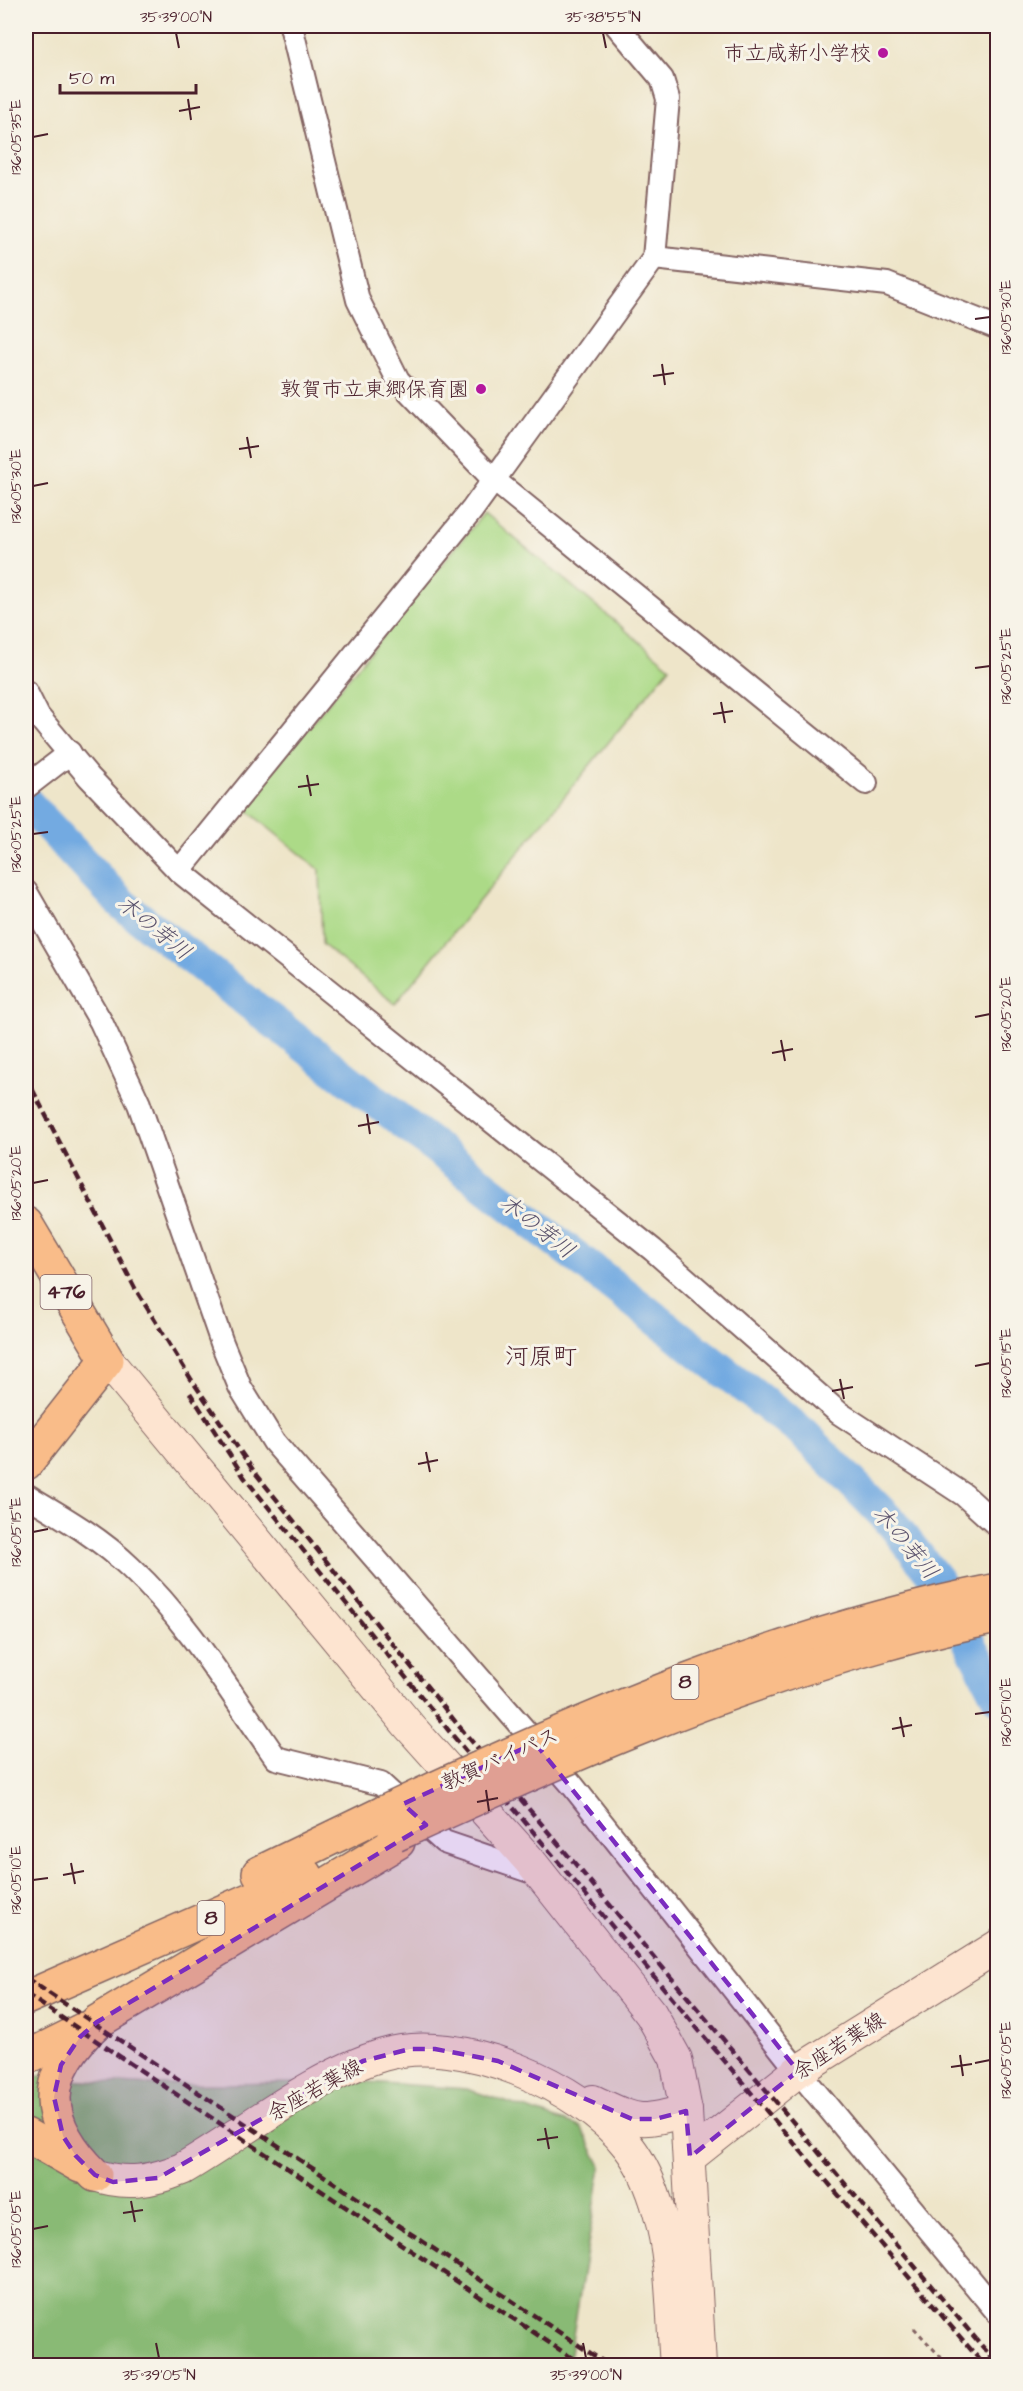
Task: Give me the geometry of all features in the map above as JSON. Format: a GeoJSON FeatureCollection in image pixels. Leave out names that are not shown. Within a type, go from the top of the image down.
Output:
{"type":"FeatureCollection","features":[{"type":"Feature","properties":{"kind":"highway","name":"476"},"geometry":{"type":"LineString","coordinates":[[26,1224],[107,1360]]}},
{"type":"Feature","properties":{"kind":"highway"},"geometry":{"type":"LineString","coordinates":[[26,1463],[107,1360]]}},
{"type":"Feature","properties":{"kind":"highway"},"geometry":{"type":"LineString","coordinates":[[755,1655],[836,1624],[998,1578]]}},
{"type":"Feature","properties":{"kind":"highway","name":"敦賀バイパス"},"geometry":{"type":"LineString","coordinates":[[26,1998],[393,1830],[509,1754],[755,1655],[913,1609],[998,1590]]}},
{"type":"Feature","properties":{"kind":"highway","name":"敦賀バイパス"},"geometry":{"type":"LineString","coordinates":[[26,1988],[135,1932],[393,1830],[451,1810],[601,1742],[760,1682],[844,1655],[998,1617]]}},
{"type":"Feature","properties":{"kind":"highway"},"geometry":{"type":"LineString","coordinates":[[26,2058],[97,2022],[393,1830]]}},
{"type":"Feature","properties":{"kind":"highway"},"geometry":{"type":"LineString","coordinates":[[26,1977],[135,1932]]}},
{"type":"Feature","properties":{"kind":"highway"},"geometry":{"type":"LineString","coordinates":[[95,2175],[76,2156],[63,2136],[56,2117],[54,2097],[61,2065],[69,2051],[97,2022]]}},
{"type":"Feature","properties":{"kind":"highway"},"geometry":{"type":"LineString","coordinates":[[26,2135],[95,2175]]}},
{"type":"Feature","properties":{"kind":"main road"},"geometry":{"type":"LineString","coordinates":[[107,1360],[409,1726],[541,1875],[660,2028],[676,2059],[686,2111],[700,2366]]}},
{"type":"Feature","properties":{"kind":"main road","name":"余座若葉線"},"geometry":{"type":"LineString","coordinates":[[690,2157],[798,2071],[998,1946]]}},
{"type":"Feature","properties":{"kind":"main road","name":"余座若葉線"},"geometry":{"type":"LineString","coordinates":[[95,2175],[113,2182],[134,2182],[158,2178],[182,2169],[337,2075],[386,2054],[410,2049],[457,2051],[498,2061],[632,2119],[655,2119],[686,2111]]}},
{"type":"Feature","properties":{"kind":"main road","name":"余座若葉線"},"geometry":{"type":"LineString","coordinates":[[545,2082],[615,2132],[628,2146],[649,2185],[659,2212],[664,2237],[676,2366]]}},
{"type":"Feature","properties":{"kind":"street"},"geometry":{"type":"LineString","coordinates":[[291,26],[358,300],[398,380],[494,480],[866,783]]}},
{"type":"Feature","properties":{"kind":"street"},"geometry":{"type":"LineString","coordinates":[[179,871],[494,480],[654,258],[668,99],[662,79],[616,26]]}},
{"type":"Feature","properties":{"kind":"street"},"geometry":{"type":"LineString","coordinates":[[654,258],[887,284],[998,328]]}},
{"type":"Feature","properties":{"kind":"street"},"geometry":{"type":"LineString","coordinates":[[26,692],[61,760],[179,871],[653,1250],[839,1413],[964,1495],[998,1526]]}},
{"type":"Feature","properties":{"kind":"street"},"geometry":{"type":"LineString","coordinates":[[26,787],[61,760]]}},
{"type":"Feature","properties":{"kind":"street"},"geometry":{"type":"LineString","coordinates":[[26,892],[101,1022],[139,1104],[236,1376],[274,1442],[573,1786],[798,2071],[998,2313]]}},
{"type":"Feature","properties":{"kind":"street"},"geometry":{"type":"LineString","coordinates":[[26,1495],[84,1530],[132,1568],[180,1622],[276,1758],[381,1784],[444,1842],[541,1875]]}},
{"type":"Feature","properties":{"kind":"path"},"geometry":{"type":"LineString","coordinates":[[914,2328],[949,2366]]}},
{"type":"Feature","properties":{"kind":"highlighted area"},"geometry":{"type":"Polygon","coordinates":[[[535,1743],[798,2071],[690,2157],[686,2111],[655,2119],[632,2119],[498,2061],[435,2049],[410,2049],[363,2061],[158,2178],[113,2182],[95,2175],[76,2156],[63,2136],[54,2097],[61,2065],[80,2037],[97,2022],[426,1825],[403,1804],[535,1743]]]}},
{"type":"Feature","properties":{"kind":"green space"},"geometry":{"type":"Polygon","coordinates":[[[484,513],[670,667],[395,1004],[322,944],[320,870],[243,807],[484,513]]]}},
{"type":"Feature","properties":{"kind":"green space"},"geometry":{"type":"Polygon","coordinates":[[[26,2072],[50,2079],[153,2085],[368,2082],[467,2089],[581,2127],[601,2166],[568,2365],[26,2365],[26,2072]]]}},
{"type":"Feature","properties":{"kind":"waterway","name":"木の芽川"},"geometry":{"type":"LineString","coordinates":[[26,802],[123,905],[803,1433],[891,1522],[937,1580],[998,1697]]}},
{"type":"Feature","properties":{"kind":"railway"},"geometry":{"type":"LineString","coordinates":[[26,1077],[136,1290],[191,1379],[253,1470],[458,1725],[998,2365]]}},
{"type":"Feature","properties":{"kind":"railway"},"geometry":{"type":"LineString","coordinates":[[190,1393],[244,1477],[449,1731],[758,2101],[985,2366]]}},
{"type":"Feature","properties":{"kind":"railway"},"geometry":{"type":"LineString","coordinates":[[26,1978],[610,2366]]}},
{"type":"Feature","properties":{"kind":"railway"},"geometry":{"type":"LineString","coordinates":[[26,1994],[584,2366]]}},
{"type":"Feature","properties":{"kind":"place","name":"市立咸新小学校"},"geometry":{"type":"Point","coordinates":[883,53]}},
{"type":"Feature","properties":{"kind":"place","name":"敦賀市立東郷保育園"},"geometry":{"type":"Point","coordinates":[481,389]}},
{"type":"Feature","properties":{"kind":"district","name":"河原町"},"geometry":{"type":"Point","coordinates":[541,1357]}}]}
